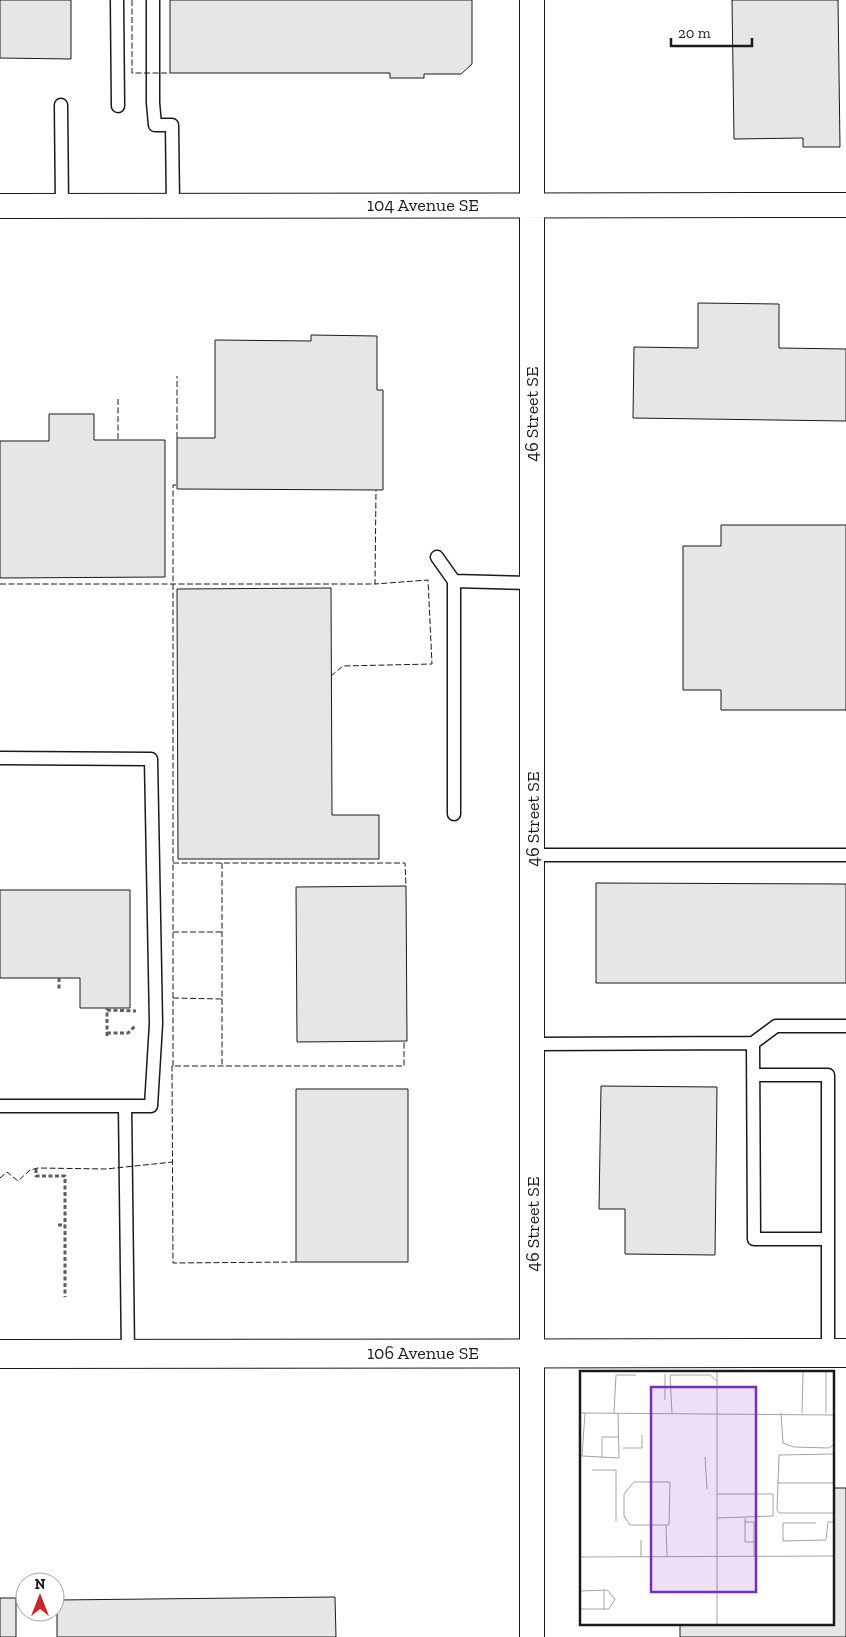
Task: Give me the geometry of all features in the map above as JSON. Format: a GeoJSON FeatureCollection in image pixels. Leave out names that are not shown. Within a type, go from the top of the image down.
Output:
{"type":"FeatureCollection","features":[{"type":"Feature","properties":{"kind":"street","name":"46 Street SE"},"geometry":{"type":"LineString","coordinates":[[532,0],[532,1637]]}},
{"type":"Feature","properties":{"kind":"street","name":"104 Avenue SE"},"geometry":{"type":"LineString","coordinates":[[0,206],[846,205]]}},
{"type":"Feature","properties":{"kind":"street","name":"106 Avenue SE"},"geometry":{"type":"LineString","coordinates":[[0,1354],[837,1353]]}},
{"type":"Feature","properties":{"kind":"lane"},"geometry":{"type":"LineString","coordinates":[[117,0],[118,106]]}},
{"type":"Feature","properties":{"kind":"lane"},"geometry":{"type":"LineString","coordinates":[[153,0],[153,103],[155,125],[172,125],[173,205]]}},
{"type":"Feature","properties":{"kind":"lane"},"geometry":{"type":"LineString","coordinates":[[61,106],[62,206]]}},
{"type":"Feature","properties":{"kind":"lane"},"geometry":{"type":"LineString","coordinates":[[437,557],[454,581],[454,814]]}},
{"type":"Feature","properties":{"kind":"lane"},"geometry":{"type":"LineString","coordinates":[[454,581],[532,583]]}},
{"type":"Feature","properties":{"kind":"lane"},"geometry":{"type":"LineString","coordinates":[[0,758],[152,759],[156,1024],[151,1106],[0,1106]]}},
{"type":"Feature","properties":{"kind":"lane"},"geometry":{"type":"LineString","coordinates":[[533,855],[846,855]]}},
{"type":"Feature","properties":{"kind":"lane"},"geometry":{"type":"LineString","coordinates":[[533,1044],[754,1043],[776,1026],[846,1026]]}},
{"type":"Feature","properties":{"kind":"lane"},"geometry":{"type":"LineString","coordinates":[[754,1043],[754,1239],[828,1239]]}},
{"type":"Feature","properties":{"kind":"lane"},"geometry":{"type":"LineString","coordinates":[[754,1074],[828,1074],[828,1239],[837,1353]]}},
{"type":"Feature","properties":{"kind":"lane"},"geometry":{"type":"LineString","coordinates":[[125,1106],[128,1354]]}},
{"type":"Feature","properties":{"kind":"path"},"geometry":{"type":"LineString","coordinates":[[59,978],[59,989]]}},
{"type":"Feature","properties":{"kind":"path"},"geometry":{"type":"LineString","coordinates":[[107,1009],[136,1010],[136,1024],[128,1033],[107,1034],[107,1009]]}},
{"type":"Feature","properties":{"kind":"path"},"geometry":{"type":"LineString","coordinates":[[36,1169],[36,1176],[65,1176],[65,1297]]}},
{"type":"Feature","properties":{"kind":"path"},"geometry":{"type":"LineString","coordinates":[[58,1225],[65,1225]]}},
{"type":"Feature","properties":{"kind":"building"},"geometry":{"type":"Polygon","coordinates":[[[0,0],[71,0],[71,59],[0,58],[0,0]]]}},
{"type":"Feature","properties":{"kind":"building"},"geometry":{"type":"Polygon","coordinates":[[[170,0],[472,0],[472,64],[461,74],[424,74],[424,78],[390,78],[390,73],[170,73],[170,0]]]}},
{"type":"Feature","properties":{"kind":"building"},"geometry":{"type":"Polygon","coordinates":[[[732,0],[838,0],[840,147],[803,147],[803,138],[734,139],[732,0]]]}},
{"type":"Feature","properties":{"kind":"building"},"geometry":{"type":"Polygon","coordinates":[[[698,303],[779,304],[779,348],[846,349],[846,421],[633,418],[634,347],[698,348],[698,303]]]}},
{"type":"Feature","properties":{"kind":"building"},"geometry":{"type":"Polygon","coordinates":[[[311,335],[377,336],[377,390],[383,390],[383,490],[177,489],[177,438],[215,438],[215,340],[311,341],[311,335]]]}},
{"type":"Feature","properties":{"kind":"building"},"geometry":{"type":"Polygon","coordinates":[[[49,414],[94,414],[94,440],[165,440],[165,577],[0,578],[0,441],[49,441],[49,414]]]}},
{"type":"Feature","properties":{"kind":"building"},"geometry":{"type":"Polygon","coordinates":[[[721,525],[846,525],[846,710],[721,710],[721,690],[683,690],[683,546],[721,546],[721,525]]]}},
{"type":"Feature","properties":{"kind":"building"},"geometry":{"type":"Polygon","coordinates":[[[331,588],[332,815],[379,815],[379,859],[178,859],[177,589],[331,588]]]}},
{"type":"Feature","properties":{"kind":"building"},"geometry":{"type":"Polygon","coordinates":[[[596,883],[846,884],[846,983],[596,983],[596,883]]]}},
{"type":"Feature","properties":{"kind":"building"},"geometry":{"type":"Polygon","coordinates":[[[406,886],[407,1041],[297,1042],[296,887],[406,886]]]}},
{"type":"Feature","properties":{"kind":"building"},"geometry":{"type":"Polygon","coordinates":[[[0,890],[130,890],[130,1008],[80,1008],[80,978],[0,978],[0,890]]]}},
{"type":"Feature","properties":{"kind":"building"},"geometry":{"type":"Polygon","coordinates":[[[601,1086],[717,1087],[715,1255],[625,1254],[625,1209],[599,1209],[601,1086]]]}},
{"type":"Feature","properties":{"kind":"building"},"geometry":{"type":"Polygon","coordinates":[[[296,1089],[408,1089],[408,1262],[296,1262],[296,1089]]]}},
{"type":"Feature","properties":{"kind":"building"},"geometry":{"type":"Polygon","coordinates":[[[834,1488],[846,1488],[846,1637],[680,1637],[680,1624],[834,1624],[834,1488]]]}},
{"type":"Feature","properties":{"kind":"building"},"geometry":{"type":"Polygon","coordinates":[[[335,1597],[336,1637],[57,1637],[57,1622],[65,1622],[65,1600],[335,1597]]]}},
{"type":"Feature","properties":{"kind":"building"},"geometry":{"type":"Polygon","coordinates":[[[0,1598],[15,1598],[16,1637],[0,1637],[0,1598]]]}},
{"type":"Feature","properties":{"kind":"fence"},"geometry":{"type":"LineString","coordinates":[[132,0],[132,73],[170,73]]}},
{"type":"Feature","properties":{"kind":"fence"},"geometry":{"type":"LineString","coordinates":[[177,376],[177,438]]}},
{"type":"Feature","properties":{"kind":"fence"},"geometry":{"type":"LineString","coordinates":[[118,399],[118,440]]}},
{"type":"Feature","properties":{"kind":"fence"},"geometry":{"type":"LineString","coordinates":[[173,1066],[173,485],[177,485]]}},
{"type":"Feature","properties":{"kind":"fence"},"geometry":{"type":"LineString","coordinates":[[0,584],[375,584],[376,490]]}},
{"type":"Feature","properties":{"kind":"fence"},"geometry":{"type":"LineString","coordinates":[[331,676],[343,666],[432,664],[428,580],[375,584]]}},
{"type":"Feature","properties":{"kind":"fence"},"geometry":{"type":"LineString","coordinates":[[173,863],[405,863],[406,886]]}},
{"type":"Feature","properties":{"kind":"fence"},"geometry":{"type":"LineString","coordinates":[[222,863],[222,1066]]}},
{"type":"Feature","properties":{"kind":"fence"},"geometry":{"type":"LineString","coordinates":[[173,932],[222,932]]}},
{"type":"Feature","properties":{"kind":"fence"},"geometry":{"type":"LineString","coordinates":[[173,998],[222,999]]}},
{"type":"Feature","properties":{"kind":"fence"},"geometry":{"type":"LineString","coordinates":[[296,1262],[173,1263],[172,1066],[404,1066],[404,1041]]}},
{"type":"Feature","properties":{"kind":"fence"},"geometry":{"type":"LineString","coordinates":[[0,1178],[7,1172],[18,1181],[30,1170],[38,1168],[106,1169],[173,1162]]}}]}
